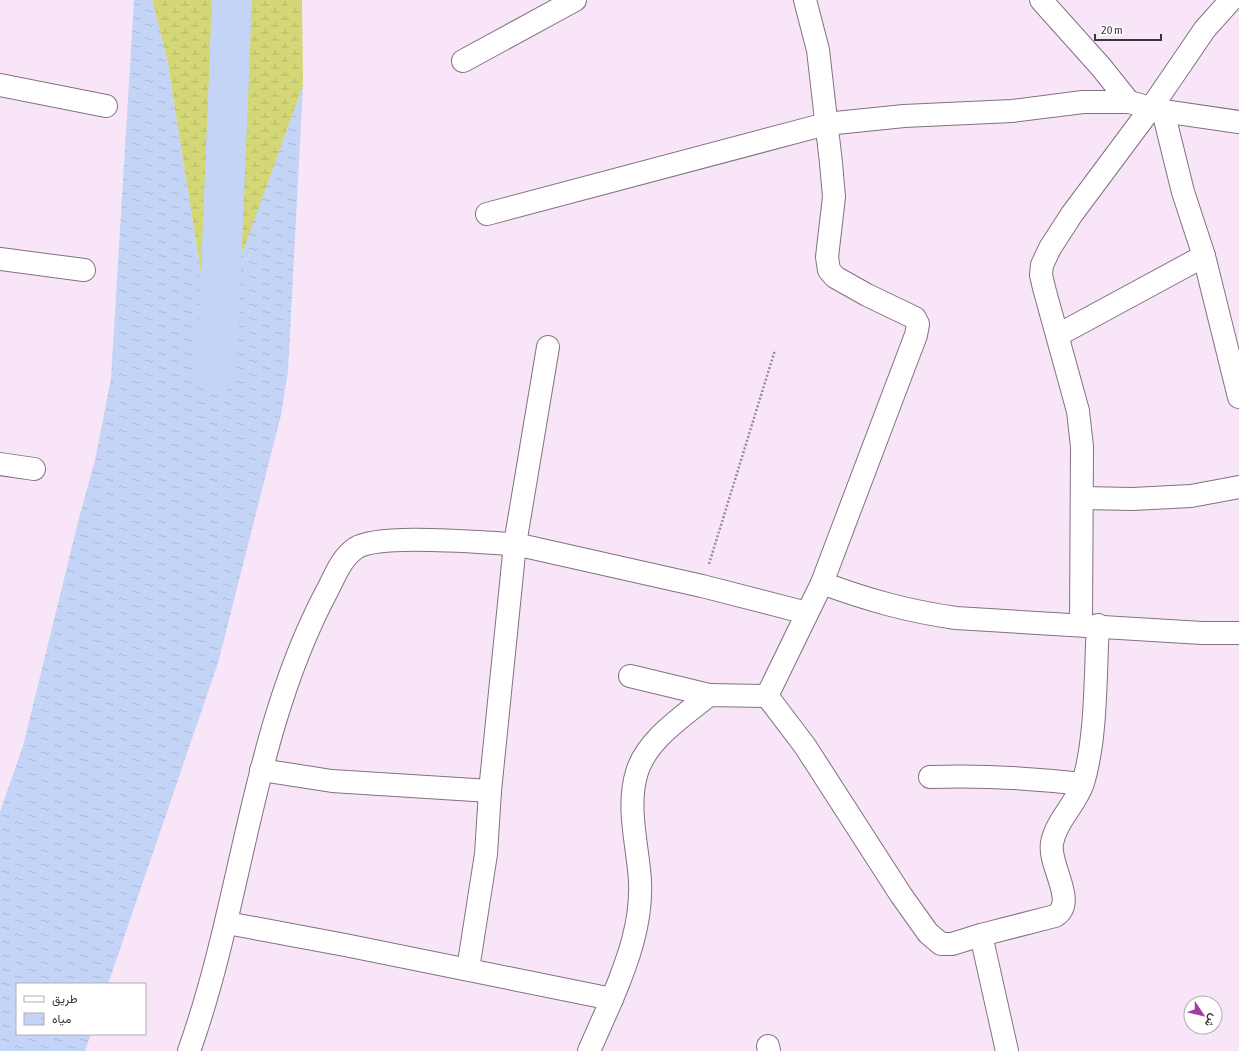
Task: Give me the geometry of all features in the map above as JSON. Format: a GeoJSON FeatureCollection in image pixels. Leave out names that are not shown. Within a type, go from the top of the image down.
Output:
{"type":"FeatureCollection","features":[{"type":"Feature","properties":{"kind":"street"},"geometry":{"type":"LineString","coordinates":[[463,61],[575,0]]}},
{"type":"Feature","properties":{"kind":"street"},"geometry":{"type":"LineString","coordinates":[[767,696],[822,583],[916,336],[918,324],[915,318],[867,295],[835,277],[829,270],[827,257],[834,197],[824,92],[818,50],[805,0]]}},
{"type":"Feature","properties":{"kind":"street"},"geometry":{"type":"LineString","coordinates":[[1041,0],[1101,67],[1129,102]]}},
{"type":"Feature","properties":{"kind":"street"},"geometry":{"type":"LineString","coordinates":[[767,696],[805,746],[901,896],[928,933],[941,944],[952,944],[1055,916],[1061,912],[1065,906],[1065,898],[1052,858],[1052,843],[1057,829],[1072,805],[1082,784],[1090,749],[1090,625],[1082,498],[1082,447],[1078,410],[1044,288],[1041,275],[1042,265],[1050,248],[1072,214],[1157,109],[1205,29],[1231,0]]}},
{"type":"Feature","properties":{"kind":"street"},"geometry":{"type":"LineString","coordinates":[[0,85],[106,106]]}},
{"type":"Feature","properties":{"kind":"street"},"geometry":{"type":"LineString","coordinates":[[487,214],[826,124],[904,116],[1012,111],[1083,102],[1129,102],[1157,109],[1239,122]]}},
{"type":"Feature","properties":{"kind":"street"},"geometry":{"type":"LineString","coordinates":[[1157,109],[1204,256],[1239,397]]}},
{"type":"Feature","properties":{"kind":"street"},"geometry":{"type":"LineString","coordinates":[[1058,335],[1204,256]]}},
{"type":"Feature","properties":{"kind":"street"},"geometry":{"type":"LineString","coordinates":[[0,259],[84,270]]}},
{"type":"Feature","properties":{"kind":"street"},"geometry":{"type":"LineString","coordinates":[[468,969],[486,854],[490,791],[515,544],[548,347]]}},
{"type":"Feature","properties":{"kind":"street"},"geometry":{"type":"LineString","coordinates":[[0,464],[34,470]]}},
{"type":"Feature","properties":{"kind":"street"},"geometry":{"type":"LineString","coordinates":[[1082,498],[1191,496],[1239,486]]}},
{"type":"Feature","properties":{"kind":"street"},"geometry":{"type":"LineString","coordinates":[[189,1051],[215,970],[261,770],[288,680],[320,603],[344,558],[356,548],[370,543],[409,540],[515,544],[702,586],[807,613]]}},
{"type":"Feature","properties":{"kind":"street"},"geometry":{"type":"LineString","coordinates":[[822,583],[866,599],[918,613],[956,618],[1202,633],[1239,633]]}},
{"type":"Feature","properties":{"kind":"street"},"geometry":{"type":"LineString","coordinates":[[630,676],[709,695],[767,696]]}},
{"type":"Feature","properties":{"kind":"street"},"geometry":{"type":"LineString","coordinates":[[589,1051],[625,967],[639,917],[640,882],[632,810],[637,772],[649,749],[709,695]]}},
{"type":"Feature","properties":{"kind":"street"},"geometry":{"type":"LineString","coordinates":[[261,770],[339,781],[490,791]]}},
{"type":"Feature","properties":{"kind":"street"},"geometry":{"type":"LineString","coordinates":[[930,777],[979,775],[1033,778],[1082,784]]}},
{"type":"Feature","properties":{"kind":"street"},"geometry":{"type":"LineString","coordinates":[[226,923],[468,969],[612,999]]}},
{"type":"Feature","properties":{"kind":"street"},"geometry":{"type":"LineString","coordinates":[[981,935],[1007,1051]]}},
{"type":"Feature","properties":{"kind":"path"},"geometry":{"type":"LineString","coordinates":[[702,586],[775,350]]}},
{"type":"Feature","properties":{"kind":"green space"},"geometry":{"type":"Polygon","coordinates":[[[152,0],[302,0],[303,86],[219,320],[201,274],[167,59],[152,0]]]}},
{"type":"Feature","properties":{"kind":"water"},"geometry":{"type":"Polygon","coordinates":[[[134,0],[152,0],[167,59],[201,274],[218,319],[303,86],[288,371],[281,415],[218,663],[108,983],[16,983],[16,1035],[91,1035],[85,1051],[0,1051],[0,812],[23,746],[78,522],[96,456],[111,378],[134,0]]]}},
{"type":"Feature","properties":{"kind":"waterway"},"geometry":{"type":"LineString","coordinates":[[215,374],[219,320],[232,0]]}}]}
